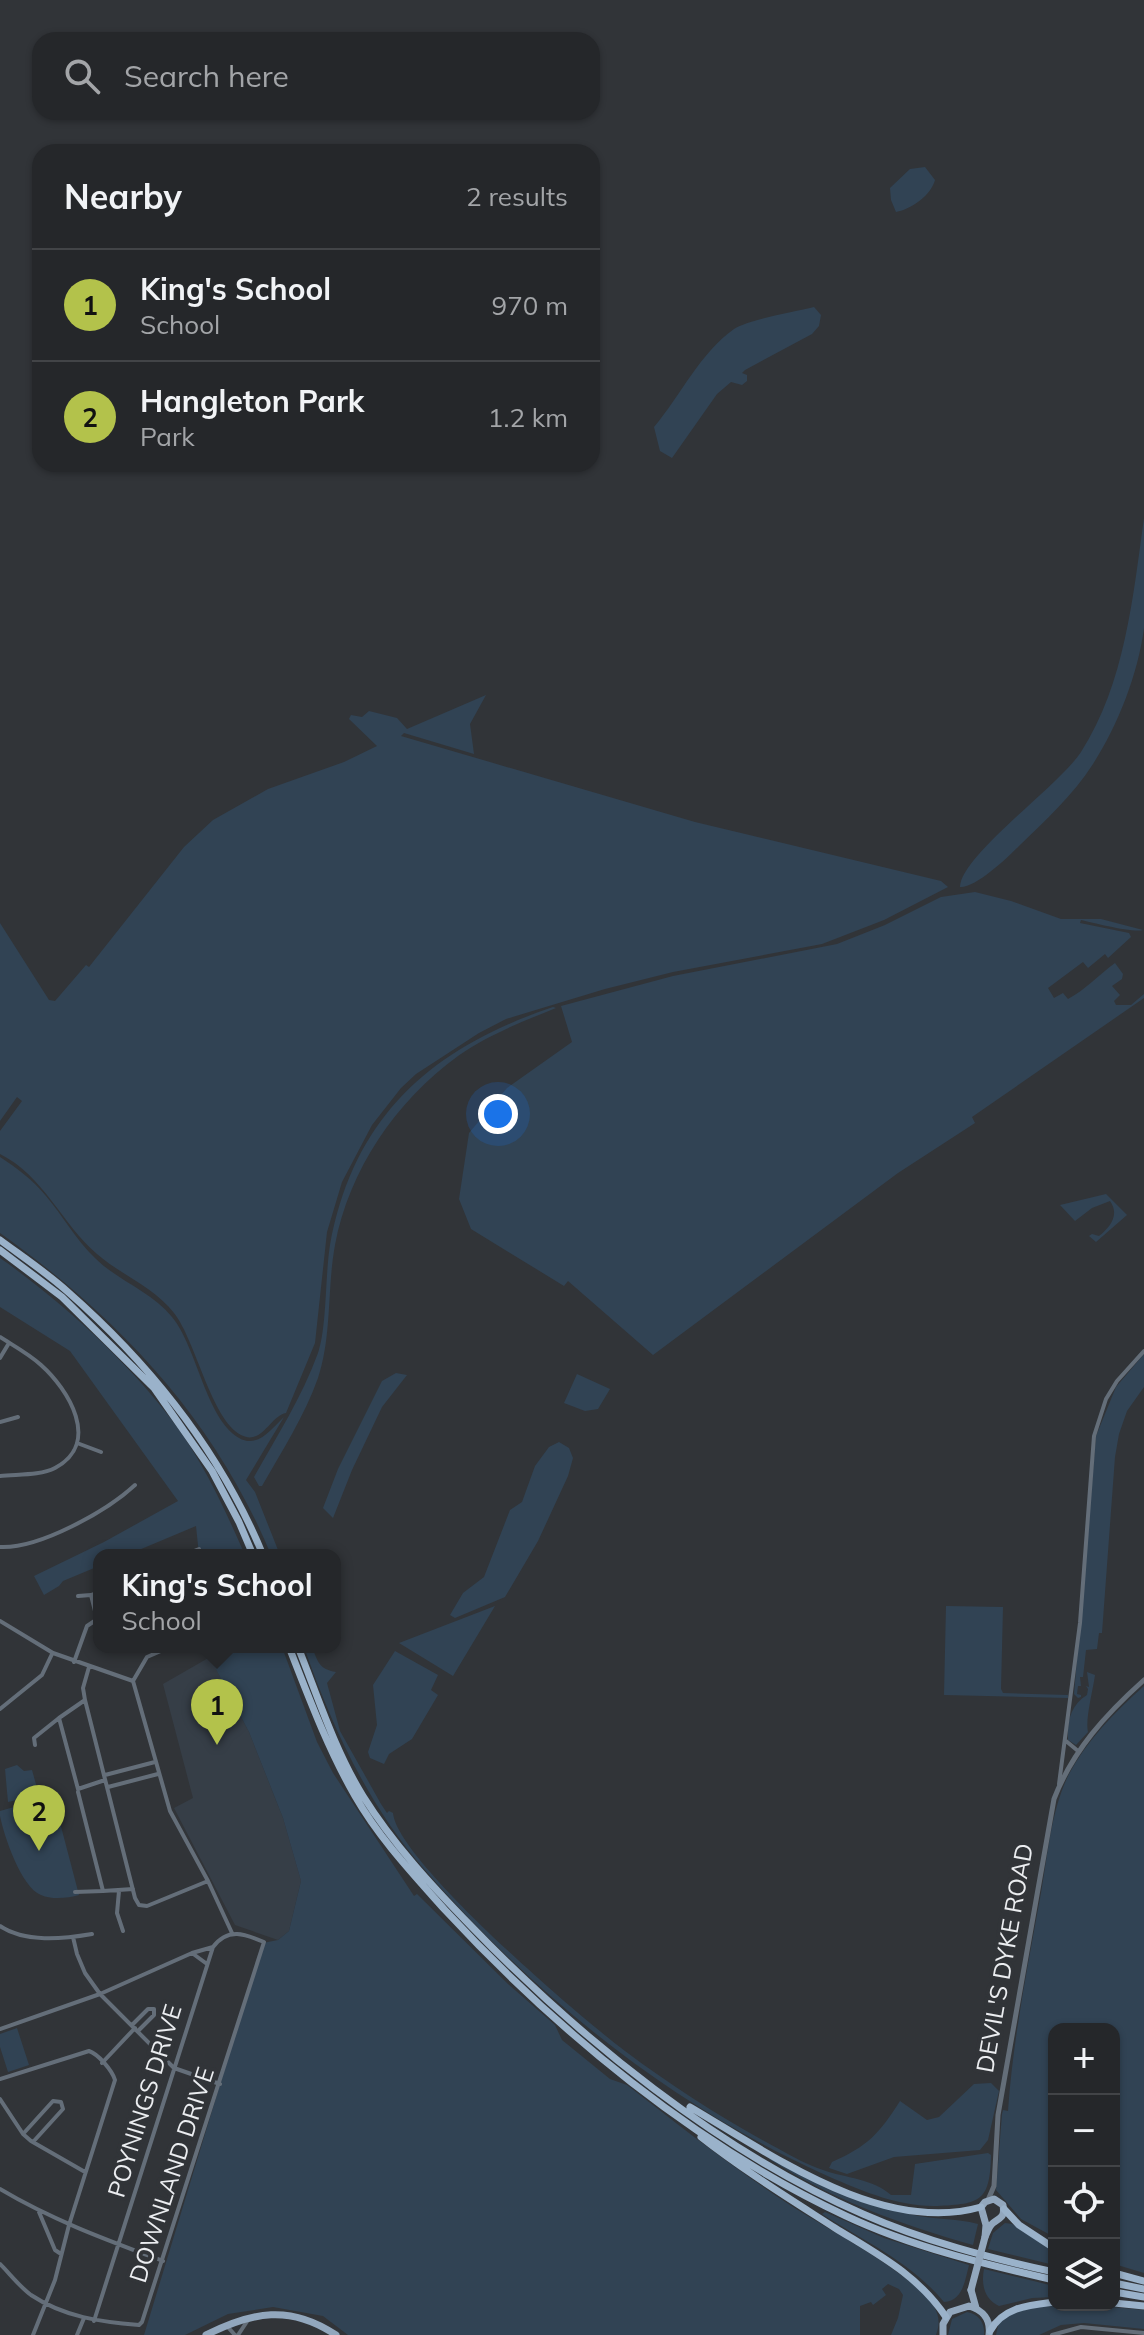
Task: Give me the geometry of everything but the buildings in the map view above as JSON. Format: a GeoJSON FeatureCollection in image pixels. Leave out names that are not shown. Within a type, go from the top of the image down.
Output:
{"type":"FeatureCollection","features":[{"type":"Feature","properties":{"kind":"highway"},"geometry":{"type":"LineString","coordinates":[[0,1240],[68,1291],[161,1384],[220,1467],[260,1549]]}},
{"type":"Feature","properties":{"kind":"highway"},"geometry":{"type":"LineString","coordinates":[[0,1250],[62,1297],[154,1388],[212,1471],[250,1549]]}},
{"type":"Feature","properties":{"kind":"highway"},"geometry":{"type":"LineString","coordinates":[[291,1653],[330,1748],[356,1799],[399,1860],[506,1974],[577,2037],[703,2138],[760,2180],[908,2274],[932,2297],[946,2317]]}},
{"type":"Feature","properties":{"kind":"highway"},"geometry":{"type":"LineString","coordinates":[[300,1653],[340,1751],[363,1796],[407,1856],[512,1969],[597,2043],[711,2127],[781,2172],[863,2214],[930,2239],[1048,2270]]}},
{"type":"Feature","properties":{"kind":"highway"},"geometry":{"type":"LineString","coordinates":[[653,2086],[776,2158],[873,2202],[933,2214],[981,2207]]}},
{"type":"Feature","properties":{"kind":"highway"},"geometry":{"type":"LineString","coordinates":[[676,2114],[777,2179],[852,2219],[950,2254],[1048,2278]]}},
{"type":"Feature","properties":{"kind":"highway"},"geometry":{"type":"LineString","coordinates":[[1004,2209],[1019,2225],[1048,2244]]}},
{"type":"Feature","properties":{"kind":"highway"},"geometry":{"type":"LineString","coordinates":[[1120,2275],[1144,2281]]}},
{"type":"Feature","properties":{"kind":"highway"},"geometry":{"type":"LineString","coordinates":[[1120,2284],[1144,2289]]}},
{"type":"Feature","properties":{"kind":"highway"},"geometry":{"type":"LineString","coordinates":[[1120,2293],[1144,2297]]}},
{"type":"Feature","properties":{"kind":"highway"},"geometry":{"type":"LineString","coordinates":[[989,2333],[995,2322],[1007,2312],[1048,2303]]}},
{"type":"Feature","properties":{"kind":"highway"},"geometry":{"type":"LineString","coordinates":[[1120,2304],[1144,2306]]}},
{"type":"Feature","properties":{"kind":"main road"},"geometry":{"type":"LineString","coordinates":[[993,2200],[1004,2209],[1000,2219],[990,2221],[981,2214],[981,2207],[993,2200]]}},
{"type":"Feature","properties":{"kind":"main road"},"geometry":{"type":"LineString","coordinates":[[942,2334],[946,2317],[962,2306],[971,2290],[990,2221]]}},
{"type":"Feature","properties":{"kind":"main road"},"geometry":{"type":"LineString","coordinates":[[971,2290],[976,2308],[986,2317],[989,2333]]}},
{"type":"Feature","properties":{"kind":"main road"},"geometry":{"type":"LineString","coordinates":[[962,2306],[976,2308]]}},
{"type":"Feature","properties":{"kind":"main road"},"geometry":{"type":"LineString","coordinates":[[206,2335],[247,2317],[277,2314],[299,2318],[336,2335]]}},
{"type":"Feature","properties":{"kind":"street"},"geometry":{"type":"LineString","coordinates":[[0,1337],[39,1362],[60,1384],[73,1407],[79,1427],[77,1443],[69,1456],[55,1468],[0,1476]]}},
{"type":"Feature","properties":{"kind":"street"},"geometry":{"type":"LineString","coordinates":[[0,1358],[9,1343]]}},
{"type":"Feature","properties":{"kind":"street","name":"DEVIL'S DYKE ROAD"},"geometry":{"type":"LineString","coordinates":[[993,2200],[998,2115],[1051,1815],[1059,1787],[1080,1623],[1094,1436],[1106,1399],[1117,1381],[1144,1351]]}},
{"type":"Feature","properties":{"kind":"street"},"geometry":{"type":"LineString","coordinates":[[0,1422],[18,1417]]}},
{"type":"Feature","properties":{"kind":"street"},"geometry":{"type":"LineString","coordinates":[[77,1443],[101,1452]]}},
{"type":"Feature","properties":{"kind":"street"},"geometry":{"type":"LineString","coordinates":[[0,1547],[34,1541],[59,1531],[103,1510],[135,1485]]}},
{"type":"Feature","properties":{"kind":"street"},"geometry":{"type":"LineString","coordinates":[[78,1596],[91,1595],[93,1602]]}},
{"type":"Feature","properties":{"kind":"street"},"geometry":{"type":"LineString","coordinates":[[0,1622],[53,1653],[133,1681]]}},
{"type":"Feature","properties":{"kind":"street"},"geometry":{"type":"LineString","coordinates":[[74,1662],[87,1626],[93,1622]]}},
{"type":"Feature","properties":{"kind":"street"},"geometry":{"type":"LineString","coordinates":[[0,1709],[42,1675],[53,1653]]}},
{"type":"Feature","properties":{"kind":"street"},"geometry":{"type":"LineString","coordinates":[[0,2029],[100,1994],[192,1953],[213,1947],[219,1939],[232,1933],[170,1811],[158,1774],[133,1681],[147,1657],[156,1653]]}},
{"type":"Feature","properties":{"kind":"street"},"geometry":{"type":"LineString","coordinates":[[89,1667],[83,1688],[85,1700],[139,1905],[147,1906],[208,1881]]}},
{"type":"Feature","properties":{"kind":"street"},"geometry":{"type":"LineString","coordinates":[[1059,1787],[1078,1751],[1111,1711],[1144,1680]]}},
{"type":"Feature","properties":{"kind":"street"},"geometry":{"type":"LineString","coordinates":[[35,1745],[34,1738],[85,1700]]}},
{"type":"Feature","properties":{"kind":"street"},"geometry":{"type":"LineString","coordinates":[[59,1718],[78,1789],[155,1762]]}},
{"type":"Feature","properties":{"kind":"street"},"geometry":{"type":"LineString","coordinates":[[1065,1739],[1070,1747],[1078,1751]]}},
{"type":"Feature","properties":{"kind":"street"},"geometry":{"type":"LineString","coordinates":[[108,1787],[158,1774]]}},
{"type":"Feature","properties":{"kind":"street"},"geometry":{"type":"LineString","coordinates":[[78,1792],[103,1891]]}},
{"type":"Feature","properties":{"kind":"street"},"geometry":{"type":"LineString","coordinates":[[75,1892],[133,1889]]}},
{"type":"Feature","properties":{"kind":"street"},"geometry":{"type":"LineString","coordinates":[[119,1891],[117,1913],[123,1931]]}},
{"type":"Feature","properties":{"kind":"street"},"geometry":{"type":"LineString","coordinates":[[0,1926],[16,1934],[37,1938],[92,1934]]}},
{"type":"Feature","properties":{"kind":"street","name":"DOWNLAND DRIVE"},"geometry":{"type":"LineString","coordinates":[[137,2335],[264,1942],[243,1933],[232,1933]]}},
{"type":"Feature","properties":{"kind":"street"},"geometry":{"type":"LineString","coordinates":[[73,1937],[85,1973],[100,1994],[174,2068],[220,2084]]}},
{"type":"Feature","properties":{"kind":"street","name":"POYNINGS DRIVE"},"geometry":{"type":"LineString","coordinates":[[94,2321],[213,1947]]}},
{"type":"Feature","properties":{"kind":"street"},"geometry":{"type":"LineString","coordinates":[[192,1953],[207,1964]]}},
{"type":"Feature","properties":{"kind":"street"},"geometry":{"type":"LineString","coordinates":[[102,2063],[135,2028],[148,2009],[154,2009],[154,2015],[135,2028]]}},
{"type":"Feature","properties":{"kind":"street"},"geometry":{"type":"LineString","coordinates":[[0,2079],[82,2052],[93,2052],[113,2073],[115,2080],[46,2303],[33,2335]]}},
{"type":"Feature","properties":{"kind":"street"},"geometry":{"type":"LineString","coordinates":[[0,2099],[23,2134],[85,2172]]}},
{"type":"Feature","properties":{"kind":"street"},"geometry":{"type":"LineString","coordinates":[[23,2134],[53,2101],[61,2102],[63,2109],[33,2142]]}},
{"type":"Feature","properties":{"kind":"street"},"geometry":{"type":"LineString","coordinates":[[0,2189],[39,2212],[163,2261]]}},
{"type":"Feature","properties":{"kind":"street"},"geometry":{"type":"LineString","coordinates":[[39,2212],[55,2250],[61,2254]]}},
{"type":"Feature","properties":{"kind":"street"},"geometry":{"type":"LineString","coordinates":[[0,2264],[30,2294],[46,2303],[94,2321],[139,2325]]}},
{"type":"Feature","properties":{"kind":"street"},"geometry":{"type":"LineString","coordinates":[[226,2325],[236,2335],[247,2323],[247,2317]]}},
{"type":"Feature","properties":{"kind":"street"},"geometry":{"type":"LineString","coordinates":[[77,2335],[84,2318]]}},
{"type":"Feature","properties":{"kind":"street"},"geometry":{"type":"LineString","coordinates":[[1052,2335],[1081,2327],[1144,2333]]}},
{"type":"Feature","properties":{"kind":"shaded area"},"geometry":{"type":"Polygon","coordinates":[[[925,167],[935,180],[929,191],[914,205],[896,212],[890,188],[910,169],[925,167]]]}},
{"type":"Feature","properties":{"kind":"shaded area"},"geometry":{"type":"Polygon","coordinates":[[[814,307],[821,315],[819,326],[812,334],[745,370],[742,373],[747,375],[747,381],[742,385],[731,382],[717,394],[672,458],[660,451],[654,427],[701,362],[722,339],[750,322],[814,307]]]}},
{"type":"Feature","properties":{"kind":"shaded area"},"geometry":{"type":"Polygon","coordinates":[[[1144,518],[1144,628],[1132,681],[1111,733],[1085,775],[1049,817],[991,871],[974,883],[960,887],[976,857],[1070,766],[1096,726],[1108,698],[1125,639],[1144,518]]]}},
{"type":"Feature","properties":{"kind":"shaded area"},"geometry":{"type":"Polygon","coordinates":[[[486,695],[470,724],[474,754],[404,733],[401,736],[695,822],[941,881],[948,887],[884,920],[822,944],[673,972],[506,1019],[416,1074],[372,1125],[342,1182],[327,1232],[315,1343],[286,1413],[255,1437],[241,1435],[230,1426],[212,1397],[190,1342],[174,1313],[157,1296],[97,1254],[41,1187],[0,1154],[0,1131],[22,1101],[17,1097],[0,1121],[0,923],[49,1000],[55,1001],[86,965],[89,967],[184,847],[213,820],[268,789],[344,762],[377,746],[349,719],[351,715],[362,717],[369,711],[397,718],[407,729],[486,695]]]}},
{"type":"Feature","properties":{"kind":"shaded area"},"geometry":{"type":"Polygon","coordinates":[[[975,892],[1061,919],[1101,919],[1143,930],[1081,920],[1080,923],[1129,933],[1131,937],[1108,958],[1105,954],[1088,968],[1083,962],[1048,988],[1054,998],[1063,993],[1068,999],[1115,963],[1123,974],[1122,979],[1112,986],[1120,995],[1114,1001],[1116,1005],[1131,1005],[1144,994],[1144,998],[972,1117],[975,1123],[898,1173],[653,1355],[568,1281],[564,1286],[471,1229],[459,1199],[469,1133],[507,1088],[572,1042],[561,1006],[673,976],[837,944],[885,925],[941,897],[975,892]]]}},
{"type":"Feature","properties":{"kind":"shaded area"},"geometry":{"type":"Polygon","coordinates":[[[556,1008],[493,1035],[458,1056],[415,1094],[378,1139],[351,1190],[342,1217],[335,1245],[325,1346],[318,1378],[292,1434],[262,1486],[259,1486],[254,1477],[297,1401],[318,1353],[330,1245],[342,1199],[358,1159],[379,1123],[405,1093],[436,1066],[470,1043],[556,1008]]]}},
{"type":"Feature","properties":{"kind":"shaded area"},"geometry":{"type":"Polygon","coordinates":[[[0,1157],[41,1190],[95,1258],[154,1300],[172,1317],[181,1330],[218,1415],[228,1429],[239,1438],[252,1441],[264,1436],[284,1417],[246,1480],[255,1492],[278,1549],[268,1549],[222,1459],[159,1374],[84,1300],[0,1233],[0,1157]]]}},
{"type":"Feature","properties":{"kind":"shaded area"},"geometry":{"type":"Polygon","coordinates":[[[1106,1194],[1127,1215],[1096,1242],[1089,1236],[1099,1236],[1114,1216],[1110,1201],[1092,1208],[1075,1221],[1060,1205],[1106,1194]]]}},
{"type":"Feature","properties":{"kind":"shaded area"},"geometry":{"type":"Polygon","coordinates":[[[0,1258],[97,1337],[162,1407],[199,1461],[242,1549],[198,1549],[196,1526],[141,1549],[93,1549],[93,1568],[63,1581],[44,1595],[34,1576],[178,1501],[70,1351],[0,1307],[0,1258]]]}},
{"type":"Feature","properties":{"kind":"shaded area"},"geometry":{"type":"Polygon","coordinates":[[[1144,1354],[1144,1387],[1127,1411],[1115,1457],[1102,1633],[1099,1633],[1097,1649],[1086,1650],[1083,1677],[1080,1677],[1081,1686],[1078,1686],[1077,1694],[1081,1697],[1078,1698],[1074,1694],[1096,1436],[1116,1387],[1144,1354]]]}},
{"type":"Feature","properties":{"kind":"shaded area"},"geometry":{"type":"Polygon","coordinates":[[[396,1373],[407,1375],[382,1407],[333,1518],[323,1508],[338,1469],[382,1381],[396,1373]]]}},
{"type":"Feature","properties":{"kind":"shaded area"},"geometry":{"type":"Polygon","coordinates":[[[577,1374],[610,1389],[598,1409],[585,1411],[564,1403],[577,1374]]]}},
{"type":"Feature","properties":{"kind":"shaded area"},"geometry":{"type":"Polygon","coordinates":[[[559,1442],[569,1448],[573,1458],[568,1476],[538,1541],[505,1597],[455,1618],[450,1615],[463,1593],[484,1577],[510,1510],[522,1502],[535,1466],[549,1447],[559,1442]]]}},
{"type":"Feature","properties":{"kind":"shaded area"},"geometry":{"type":"Polygon","coordinates":[[[495,1606],[453,1676],[399,1643],[495,1606]]]}},
{"type":"Feature","properties":{"kind":"shaded area"},"geometry":{"type":"Polygon","coordinates":[[[946,1606],[1003,1607],[1003,1693],[1068,1695],[1068,1698],[944,1695],[946,1606]]]}},
{"type":"Feature","properties":{"kind":"shaded area"},"geometry":{"type":"Polygon","coordinates":[[[395,1651],[438,1675],[431,1690],[438,1695],[412,1739],[389,1754],[384,1764],[370,1758],[368,1752],[377,1725],[373,1685],[395,1651]]]}},
{"type":"Feature","properties":{"kind":"shaded area"},"geometry":{"type":"Polygon","coordinates":[[[284,1653],[317,1742],[333,1773],[414,1896],[417,1894],[508,1984],[555,2025],[562,2040],[610,2079],[627,2085],[769,2191],[908,2280],[934,2307],[939,2323],[936,2335],[891,2335],[903,2295],[899,2289],[888,2284],[882,2289],[886,2295],[873,2305],[871,2302],[860,2306],[860,2335],[348,2335],[323,2316],[273,2307],[228,2314],[185,2335],[144,2335],[263,1943],[278,1940],[289,1931],[301,1881],[283,1818],[249,1732],[208,1654],[284,1653]]]}},
{"type":"Feature","properties":{"kind":"shaded area"},"geometry":{"type":"Polygon","coordinates":[[[306,1653],[315,1653],[320,1664],[336,1672],[327,1683],[340,1731],[381,1804],[387,1813],[393,1813],[402,1836],[425,1866],[533,1974],[643,2064],[720,2115],[812,2166],[868,2182],[891,2195],[911,2195],[915,2164],[988,2153],[991,2155],[990,2170],[985,2191],[980,2197],[964,2204],[937,2206],[907,2204],[878,2196],[821,2173],[765,2145],[658,2080],[558,2002],[511,1960],[424,1869],[369,1792],[327,1706],[306,1653]]]}},
{"type":"Feature","properties":{"kind":"shaded area"},"geometry":{"type":"Polygon","coordinates":[[[210,1657],[249,1732],[283,1818],[301,1881],[289,1931],[278,1940],[235,1925],[174,1808],[193,1798],[163,1684],[210,1657]]]}},
{"type":"Feature","properties":{"kind":"shaded area"},"geometry":{"type":"Polygon","coordinates":[[[1087,1672],[1095,1675],[1088,1732],[1076,1745],[1068,1740],[1068,1726],[1074,1708],[1087,1695],[1087,1672]]]}},
{"type":"Feature","properties":{"kind":"shaded area"},"geometry":{"type":"Polygon","coordinates":[[[1144,1686],[1144,2273],[1120,2266],[1120,2023],[1048,2023],[1048,2234],[1021,2219],[996,2190],[1002,2114],[1003,2110],[1008,2111],[1013,2056],[1058,1802],[1069,1774],[1112,1716],[1144,1686]]]}},
{"type":"Feature","properties":{"kind":"shaded area"},"geometry":{"type":"Polygon","coordinates":[[[17,1765],[24,1771],[32,1770],[39,1795],[8,1802],[5,1769],[17,1765]]]}},
{"type":"Feature","properties":{"kind":"shaded area"},"geometry":{"type":"Polygon","coordinates":[[[53,1796],[79,1895],[70,1897],[41,1895],[27,1882],[14,1860],[0,1816],[0,1811],[53,1796]]]}},
{"type":"Feature","properties":{"kind":"shaded area"},"geometry":{"type":"Polygon","coordinates":[[[17,2028],[29,2065],[8,2072],[0,2047],[0,2034],[17,2028]]]}},
{"type":"Feature","properties":{"kind":"shaded area"},"geometry":{"type":"Polygon","coordinates":[[[991,2083],[999,2091],[988,2140],[980,2150],[894,2157],[847,2174],[829,2168],[832,2162],[872,2138],[900,2101],[927,2120],[939,2117],[974,2084],[991,2083]]]}},
{"type":"Feature","properties":{"kind":"shaded area"},"geometry":{"type":"Polygon","coordinates":[[[771,2158],[892,2209],[978,2224],[973,2245],[894,2220],[842,2199],[771,2158]]]}},
{"type":"Feature","properties":{"kind":"shaded area"},"geometry":{"type":"Polygon","coordinates":[[[825,2212],[884,2238],[969,2265],[959,2294],[944,2302],[902,2264],[822,2214],[825,2212]]]}},
{"type":"Feature","properties":{"kind":"shaded area"},"geometry":{"type":"Polygon","coordinates":[[[1005,2223],[1012,2224],[1048,2247],[1048,2264],[988,2249],[993,2233],[1005,2223]]]}},
{"type":"Feature","properties":{"kind":"shaded area"},"geometry":{"type":"Polygon","coordinates":[[[984,2269],[1048,2285],[1048,2297],[999,2306],[990,2299],[983,2280],[984,2269]]]}},
{"type":"Feature","properties":{"kind":"shaded area"},"geometry":{"type":"Polygon","coordinates":[[[1047,2305],[1048,2311],[1120,2311],[1120,2308],[1144,2310],[1144,2329],[1084,2323],[1061,2325],[1039,2335],[996,2335],[999,2321],[1016,2312],[1047,2305]]]}},
{"type":"Feature","properties":{"kind":"shaded area"},"geometry":{"type":"Polygon","coordinates":[[[967,2312],[980,2320],[984,2335],[948,2335],[952,2319],[967,2312]]]}},
{"type":"Feature","properties":{"kind":"place","name":"King's School"},"geometry":{"type":"Point","coordinates":[217,1745]}},
{"type":"Feature","properties":{"kind":"place","name":"Hangleton Park"},"geometry":{"type":"Point","coordinates":[39,1851]}}]}
